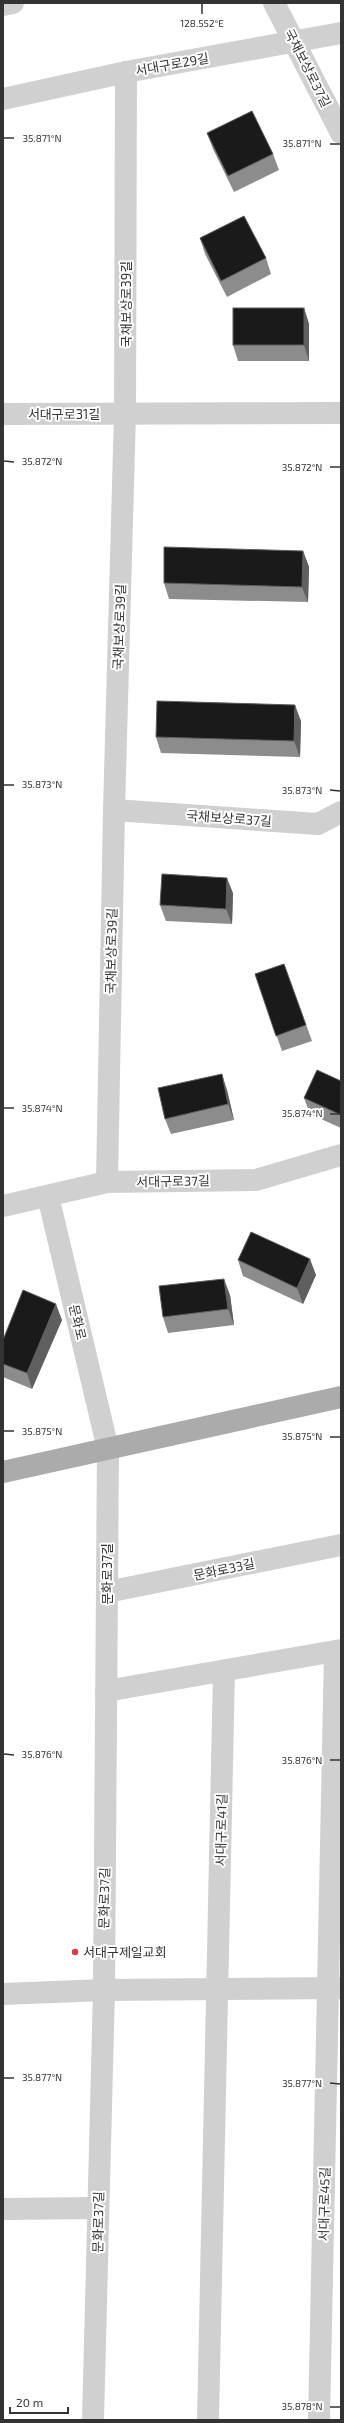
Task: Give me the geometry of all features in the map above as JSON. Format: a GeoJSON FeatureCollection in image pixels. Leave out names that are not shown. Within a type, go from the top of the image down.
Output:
{"type":"FeatureCollection","features":[{"type":"Feature","properties":{"kind":"main road"},"geometry":{"type":"LineString","coordinates":[[3,1472],[341,1397]]}},
{"type":"Feature","properties":{"kind":"street"},"geometry":{"type":"LineString","coordinates":[[3,5],[13,3]]}},
{"type":"Feature","properties":{"kind":"street","name":"국채보상로37길"},"geometry":{"type":"LineString","coordinates":[[274,3],[341,134]]}},
{"type":"Feature","properties":{"kind":"street","name":"서대구로29길"},"geometry":{"type":"LineString","coordinates":[[3,99],[126,72],[341,33]]}},
{"type":"Feature","properties":{"kind":"street","name":"국채보상로39길"},"geometry":{"type":"LineString","coordinates":[[107,1182],[114,810],[125,413],[126,72]]}},
{"type":"Feature","properties":{"kind":"street","name":"서대구로31길"},"geometry":{"type":"LineString","coordinates":[[3,414],[341,413]]}},
{"type":"Feature","properties":{"kind":"street","name":"국채보상로37길"},"geometry":{"type":"LineString","coordinates":[[114,810],[318,824],[341,812]]}},
{"type":"Feature","properties":{"kind":"street","name":"서대구로37길"},"geometry":{"type":"LineString","coordinates":[[3,1206],[107,1182],[256,1180],[341,1155]]}},
{"type":"Feature","properties":{"kind":"street","name":"문화로"},"geometry":{"type":"LineString","coordinates":[[48,1196],[108,1449]]}},
{"type":"Feature","properties":{"kind":"street","name":"문화로37길"},"geometry":{"type":"LineString","coordinates":[[93,2420],[104,1990],[108,1449]]}},
{"type":"Feature","properties":{"kind":"street","name":"문화로33길"},"geometry":{"type":"LineString","coordinates":[[107,1592],[341,1545]]}},
{"type":"Feature","properties":{"kind":"street"},"geometry":{"type":"LineString","coordinates":[[3,1994],[104,1990],[335,1988],[338,1651],[106,1691]]}},
{"type":"Feature","properties":{"kind":"street","name":"서대구로41길"},"geometry":{"type":"LineString","coordinates":[[218,1989],[224,1671]]}},
{"type":"Feature","properties":{"kind":"street","name":"서대구로45길"},"geometry":{"type":"LineString","coordinates":[[319,2420],[335,1988]]}},
{"type":"Feature","properties":{"kind":"street"},"geometry":{"type":"LineString","coordinates":[[208,2420],[218,1989]]}},
{"type":"Feature","properties":{"kind":"street"},"geometry":{"type":"LineString","coordinates":[[3,2209],[98,2208]]}},
{"type":"Feature","properties":{"kind":"building"},"geometry":{"type":"Polygon","coordinates":[[[252,111],[273,154],[228,176],[207,133],[252,111]]]}},
{"type":"Feature","properties":{"kind":"building"},"geometry":{"type":"Polygon","coordinates":[[[244,216],[266,258],[221,281],[200,238],[244,216]]]}},
{"type":"Feature","properties":{"kind":"building"},"geometry":{"type":"Polygon","coordinates":[[[233,308],[304,308],[304,345],[233,345],[233,308]]]}},
{"type":"Feature","properties":{"kind":"building"},"geometry":{"type":"Polygon","coordinates":[[[164,547],[303,551],[302,587],[164,583],[164,547]]]}},
{"type":"Feature","properties":{"kind":"building"},"geometry":{"type":"Polygon","coordinates":[[[157,701],[295,705],[294,741],[156,737],[157,701]]]}},
{"type":"Feature","properties":{"kind":"building"},"geometry":{"type":"Polygon","coordinates":[[[162,874],[227,878],[226,909],[160,905],[162,874]]]}},
{"type":"Feature","properties":{"kind":"building"},"geometry":{"type":"Polygon","coordinates":[[[284,964],[306,1025],[276,1036],[255,974],[284,964]]]}},
{"type":"Feature","properties":{"kind":"building"},"geometry":{"type":"Polygon","coordinates":[[[317,1070],[341,1081],[341,1115],[304,1098],[317,1070]]]}},
{"type":"Feature","properties":{"kind":"building"},"geometry":{"type":"Polygon","coordinates":[[[222,1074],[228,1104],[165,1119],[158,1088],[222,1074]]]}},
{"type":"Feature","properties":{"kind":"building"},"geometry":{"type":"Polygon","coordinates":[[[251,1232],[310,1259],[297,1288],[238,1260],[251,1232]]]}},
{"type":"Feature","properties":{"kind":"building"},"geometry":{"type":"Polygon","coordinates":[[[224,1279],[228,1309],[163,1317],[159,1286],[224,1279]]]}},
{"type":"Feature","properties":{"kind":"building"},"geometry":{"type":"Polygon","coordinates":[[[23,1290],[56,1304],[27,1373],[3,1364],[3,1340],[23,1290]]]}},
{"type":"Feature","properties":{"kind":"place","name":"서대구제일교회"},"geometry":{"type":"Point","coordinates":[75,1952]}}]}
